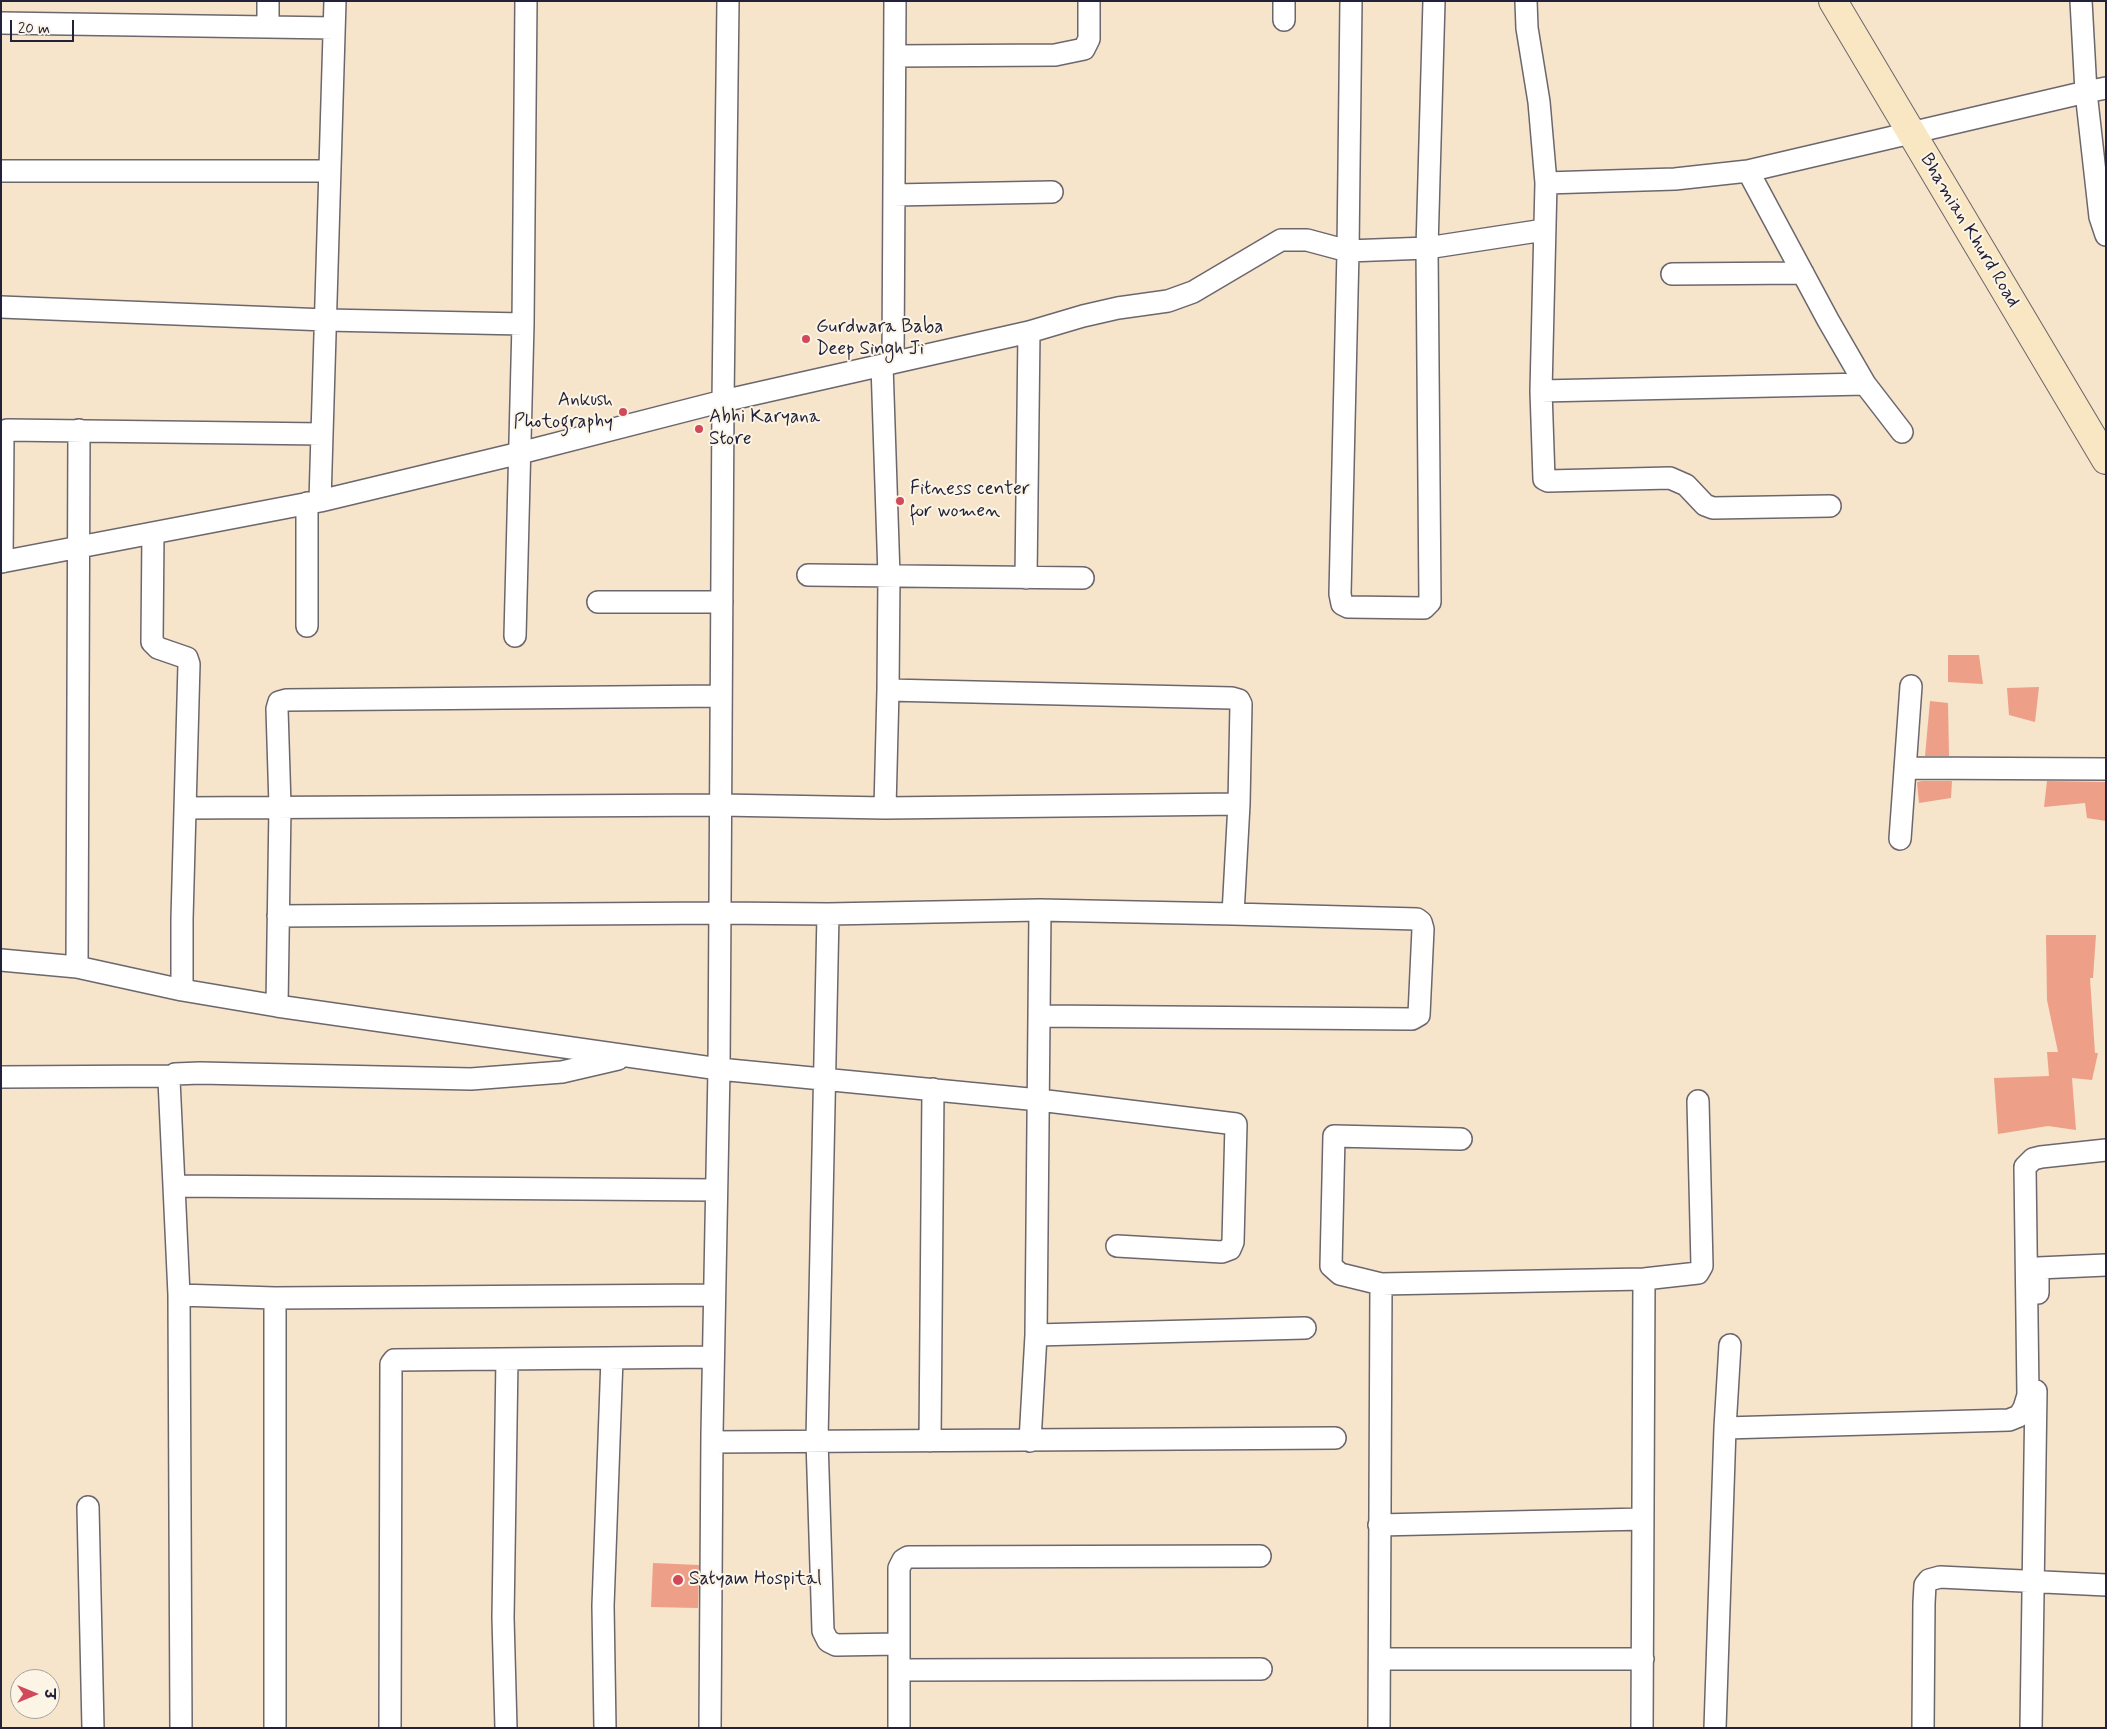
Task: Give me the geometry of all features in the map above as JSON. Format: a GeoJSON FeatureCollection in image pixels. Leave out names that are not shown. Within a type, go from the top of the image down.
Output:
{"type":"FeatureCollection","features":[{"type":"Feature","properties":{"kind":"street"},"geometry":{"type":"LineString","coordinates":[[268,1],[268,27]]}},
{"type":"Feature","properties":{"kind":"street"},"geometry":{"type":"LineString","coordinates":[[307,626],[314,502],[322,434],[335,1]]}},
{"type":"Feature","properties":{"kind":"street"},"geometry":{"type":"LineString","coordinates":[[515,636],[523,324],[526,1]]}},
{"type":"Feature","properties":{"kind":"street"},"geometry":{"type":"LineString","coordinates":[[710,1728],[713,1357],[719,1069],[723,401],[728,1]]}},
{"type":"Feature","properties":{"kind":"street"},"geometry":{"type":"LineString","coordinates":[[885,808],[889,576],[887,364],[894,196],[895,1]]}},
{"type":"Feature","properties":{"kind":"street"},"geometry":{"type":"LineString","coordinates":[[895,56],[1055,55],[1084,49],[1089,40],[1089,1]]}},
{"type":"Feature","properties":{"kind":"street"},"geometry":{"type":"LineString","coordinates":[[1351,1],[1348,251],[1340,594],[1342,604],[1348,607],[1424,608],[1430,602],[1427,248],[1434,1]]}},
{"type":"Feature","properties":{"kind":"street"},"geometry":{"type":"LineString","coordinates":[[1526,1],[1527,28],[1539,102],[1546,183],[1541,391],[1542,475],[1547,481],[1670,478],[1686,485],[1708,508],[1830,506]]}},
{"type":"Feature","properties":{"kind":"street"},"geometry":{"type":"LineString","coordinates":[[2081,1],[2096,90],[2101,177],[2100,217],[2106,235]]}},
{"type":"Feature","properties":{"kind":"street","name":"Bhamian Khurd Road"},"geometry":{"type":"LineString","coordinates":[[1836,2],[1910,133],[2099,432],[2106,460]]}},
{"type":"Feature","properties":{"kind":"street"},"geometry":{"type":"LineString","coordinates":[[1,23],[334,28]]}},
{"type":"Feature","properties":{"kind":"street"},"geometry":{"type":"LineString","coordinates":[[1546,183],[1675,180],[1748,171],[2096,90]]}},
{"type":"Feature","properties":{"kind":"street"},"geometry":{"type":"LineString","coordinates":[[1,171],[330,171]]}},
{"type":"Feature","properties":{"kind":"street"},"geometry":{"type":"LineString","coordinates":[[1748,171],[1802,273],[1865,384],[1902,432]]}},
{"type":"Feature","properties":{"kind":"street"},"geometry":{"type":"LineString","coordinates":[[894,196],[1052,192]]}},
{"type":"Feature","properties":{"kind":"street"},"geometry":{"type":"LineString","coordinates":[[322,434],[5,430],[3,435],[2,562],[314,502],[520,453],[723,401],[1029,332],[1083,316],[1118,308],[1168,301],[1193,292],[1281,240],[1307,240],[1348,251],[1427,248],[1544,230]]}},
{"type":"Feature","properties":{"kind":"street"},"geometry":{"type":"LineString","coordinates":[[1672,274],[1802,273]]}},
{"type":"Feature","properties":{"kind":"street"},"geometry":{"type":"LineString","coordinates":[[1,307],[326,320],[523,324]]}},
{"type":"Feature","properties":{"kind":"street"},"geometry":{"type":"LineString","coordinates":[[1026,578],[1029,332]]}},
{"type":"Feature","properties":{"kind":"street"},"geometry":{"type":"LineString","coordinates":[[1541,391],[1865,384]]}},
{"type":"Feature","properties":{"kind":"street"},"geometry":{"type":"LineString","coordinates":[[77,967],[80,430]]}},
{"type":"Feature","properties":{"kind":"street"},"geometry":{"type":"LineString","coordinates":[[153,533],[152,642],[158,648],[185,657],[188,660],[182,990]]}},
{"type":"Feature","properties":{"kind":"street"},"geometry":{"type":"LineString","coordinates":[[808,574],[1083,578]]}},
{"type":"Feature","properties":{"kind":"street"},"geometry":{"type":"LineString","coordinates":[[598,602],[722,602]]}},
{"type":"Feature","properties":{"kind":"street"},"geometry":{"type":"LineString","coordinates":[[1900,839],[1911,686]]}},
{"type":"Feature","properties":{"kind":"street"},"geometry":{"type":"LineString","coordinates":[[888,690],[1236,698],[1242,708],[1233,914]]}},
{"type":"Feature","properties":{"kind":"street"},"geometry":{"type":"LineString","coordinates":[[277,1006],[280,806],[277,709],[279,702],[721,696]]}},
{"type":"Feature","properties":{"kind":"street"},"geometry":{"type":"LineString","coordinates":[[1905,768],[2106,769]]}},
{"type":"Feature","properties":{"kind":"street"},"geometry":{"type":"LineString","coordinates":[[185,808],[721,804],[885,808],[1239,804]]}},
{"type":"Feature","properties":{"kind":"street"},"geometry":{"type":"LineString","coordinates":[[278,916],[720,912],[828,914],[1040,910],[1417,920],[1421,922],[1423,928],[1419,1016],[1412,1019],[1040,1016]]}},
{"type":"Feature","properties":{"kind":"street"},"geometry":{"type":"LineString","coordinates":[[1030,1441],[1036,1335],[1040,910]]}},
{"type":"Feature","properties":{"kind":"street"},"geometry":{"type":"LineString","coordinates":[[828,914],[817,1440],[823,1631],[832,1644],[842,1646],[899,1644]]}},
{"type":"Feature","properties":{"kind":"street"},"geometry":{"type":"LineString","coordinates":[[1,960],[77,967],[182,990],[277,1006],[719,1069],[1039,1100],[1236,1124],[1233,1242],[1230,1249],[1222,1252],[1116,1246]]}},
{"type":"Feature","properties":{"kind":"street"},"geometry":{"type":"LineString","coordinates":[[1,1077],[172,1076],[200,1073],[471,1078],[562,1072],[628,1056]]}},
{"type":"Feature","properties":{"kind":"street"},"geometry":{"type":"LineString","coordinates":[[172,1076],[169,1080],[179,1295],[181,1728]]}},
{"type":"Feature","properties":{"kind":"street"},"geometry":{"type":"LineString","coordinates":[[930,1441],[934,1089]]}},
{"type":"Feature","properties":{"kind":"street"},"geometry":{"type":"LineString","coordinates":[[1461,1140],[1334,1136],[1331,1266],[1340,1274],[1381,1284],[1644,1279],[1695,1274],[1702,1266],[1698,1102]]}},
{"type":"Feature","properties":{"kind":"street"},"geometry":{"type":"LineString","coordinates":[[1725,1428],[2009,1420],[2019,1416],[2024,1408],[2028,1394],[2026,1167],[2029,1162],[2040,1157],[2106,1150]]}},
{"type":"Feature","properties":{"kind":"street"},"geometry":{"type":"LineString","coordinates":[[174,1186],[716,1190]]}},
{"type":"Feature","properties":{"kind":"street"},"geometry":{"type":"LineString","coordinates":[[2031,1728],[2038,1268],[2106,1265]]}},
{"type":"Feature","properties":{"kind":"street"},"geometry":{"type":"LineString","coordinates":[[1642,1728],[1644,1279]]}},
{"type":"Feature","properties":{"kind":"street"},"geometry":{"type":"LineString","coordinates":[[1379,1728],[1381,1284]]}},
{"type":"Feature","properties":{"kind":"street"},"geometry":{"type":"LineString","coordinates":[[179,1295],[276,1298],[714,1295]]}},
{"type":"Feature","properties":{"kind":"street"},"geometry":{"type":"LineString","coordinates":[[276,1298],[276,1728]]}},
{"type":"Feature","properties":{"kind":"street"},"geometry":{"type":"LineString","coordinates":[[1036,1335],[1305,1328]]}},
{"type":"Feature","properties":{"kind":"street"},"geometry":{"type":"LineString","coordinates":[[1715,1728],[1725,1428],[1730,1345]]}},
{"type":"Feature","properties":{"kind":"street"},"geometry":{"type":"LineString","coordinates":[[390,1728],[391,1364],[396,1359],[713,1357]]}},
{"type":"Feature","properties":{"kind":"street"},"geometry":{"type":"LineString","coordinates":[[605,1728],[603,1606],[612,1358]]}},
{"type":"Feature","properties":{"kind":"street"},"geometry":{"type":"LineString","coordinates":[[506,1728],[503,1618],[507,1359]]}},
{"type":"Feature","properties":{"kind":"street"},"geometry":{"type":"LineString","coordinates":[[712,1442],[1335,1438]]}},
{"type":"Feature","properties":{"kind":"street"},"geometry":{"type":"LineString","coordinates":[[88,1507],[93,1728]]}},
{"type":"Feature","properties":{"kind":"street"},"geometry":{"type":"LineString","coordinates":[[1379,1525],[1643,1519]]}},
{"type":"Feature","properties":{"kind":"street"},"geometry":{"type":"LineString","coordinates":[[898,1728],[899,1568],[903,1560],[908,1558],[1260,1556]]}},
{"type":"Feature","properties":{"kind":"street"},"geometry":{"type":"LineString","coordinates":[[1923,1728],[1925,1585],[1929,1580],[1940,1576],[2106,1585]]}},
{"type":"Feature","properties":{"kind":"street"},"geometry":{"type":"LineString","coordinates":[[1380,1659],[1643,1659]]}},
{"type":"Feature","properties":{"kind":"street"},"geometry":{"type":"LineString","coordinates":[[899,1670],[1261,1669]]}},
{"type":"Feature","properties":{"kind":"building"},"geometry":{"type":"Polygon","coordinates":[[[1948,655],[1979,655],[1983,684],[1948,682],[1948,655]]]}},
{"type":"Feature","properties":{"kind":"building"},"geometry":{"type":"Polygon","coordinates":[[[2039,687],[2035,722],[2009,715],[2007,688],[2039,687]]]}},
{"type":"Feature","properties":{"kind":"building"},"geometry":{"type":"Polygon","coordinates":[[[1930,701],[1948,703],[1949,756],[1925,756],[1930,701]]]}},
{"type":"Feature","properties":{"kind":"building"},"geometry":{"type":"Polygon","coordinates":[[[1952,781],[1951,798],[1919,803],[1917,782],[1952,781]]]}},
{"type":"Feature","properties":{"kind":"building"},"geometry":{"type":"Polygon","coordinates":[[[2047,781],[2106,782],[2106,821],[2087,818],[2085,803],[2044,807],[2047,781]]]}},
{"type":"Feature","properties":{"kind":"building"},"geometry":{"type":"Polygon","coordinates":[[[2046,935],[2096,935],[2093,978],[2090,978],[2095,1053],[2098,1053],[2092,1080],[2072,1078],[2076,1130],[2048,1126],[1998,1134],[1994,1078],[2049,1076],[2047,1052],[2058,1052],[2047,1000],[2046,935]]]}},
{"type":"Feature","properties":{"kind":"building"},"geometry":{"type":"Polygon","coordinates":[[[653,1563],[699,1565],[698,1608],[651,1607],[653,1563]]]}},
{"type":"Feature","properties":{"kind":"place","name":"Gurdwara Baba Deep Singh Ji"},"geometry":{"type":"Point","coordinates":[806,339]}},
{"type":"Feature","properties":{"kind":"place","name":"Ankush Photography"},"geometry":{"type":"Point","coordinates":[623,412]}},
{"type":"Feature","properties":{"kind":"place","name":"Abhi Karyana Store"},"geometry":{"type":"Point","coordinates":[699,429]}},
{"type":"Feature","properties":{"kind":"place","name":"Fitness center for women"},"geometry":{"type":"Point","coordinates":[900,501]}},
{"type":"Feature","properties":{"kind":"place","name":"Satyam Hospital"},"geometry":{"type":"Point","coordinates":[678,1580]}}]}
